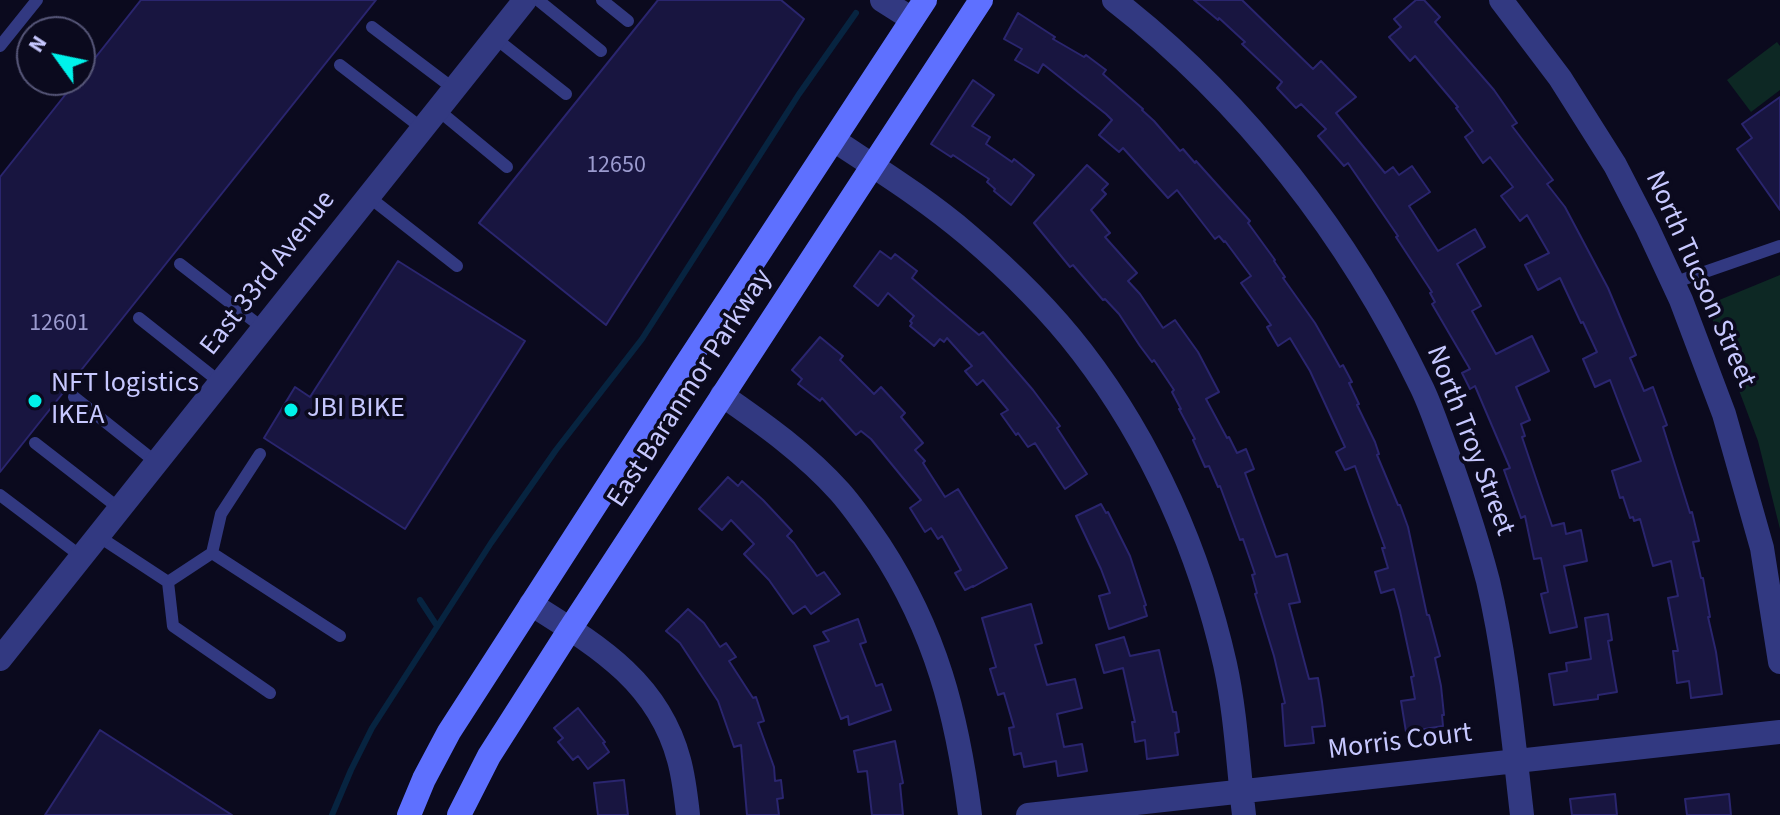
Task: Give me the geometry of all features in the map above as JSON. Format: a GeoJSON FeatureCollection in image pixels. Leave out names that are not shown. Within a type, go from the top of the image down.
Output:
{"type":"FeatureCollection","features":[{"type":"Feature","properties":{"kind":"street"},"geometry":{"type":"LineString","coordinates":[[882,0],[919,10]]}},
{"type":"Feature","properties":{"kind":"street","name":"East Baranmor Parkway"},"geometry":{"type":"LineString","coordinates":[[459,815],[489,756],[570,629],[981,0]]}},
{"type":"Feature","properties":{"kind":"street","name":"North Troy Street"},"geometry":{"type":"LineString","coordinates":[[1114,0],[1164,40],[1203,77],[1287,172],[1366,282],[1423,388],[1463,495],[1488,583],[1509,699],[1522,815]]}},
{"type":"Feature","properties":{"kind":"street","name":"North Tucson Street"},"geometry":{"type":"LineString","coordinates":[[1501,0],[1560,78],[1615,165],[1673,283],[1719,400],[1762,548],[1780,662]]}},
{"type":"Feature","properties":{"kind":"street","name":"East 33rd Avenue"},"geometry":{"type":"LineString","coordinates":[[0,659],[526,1]]}},
{"type":"Feature","properties":{"kind":"street","name":"East Baranmor Parkway"},"geometry":{"type":"LineString","coordinates":[[409,815],[449,732],[919,10]]}},
{"type":"Feature","properties":{"kind":"street"},"geometry":{"type":"LineString","coordinates":[[834,140],[923,200],[1021,283],[1082,352],[1133,427],[1189,544],[1216,628],[1233,705],[1244,815]]}},
{"type":"Feature","properties":{"kind":"street"},"geometry":{"type":"LineString","coordinates":[[722,395],[760,421],[839,491],[862,518],[894,568],[924,625],[938,661],[958,736],[970,815]]}},
{"type":"Feature","properties":{"kind":"street"},"geometry":{"type":"LineString","coordinates":[[531,604],[607,653],[648,695],[669,731],[679,759],[688,815]]}},
{"type":"Feature","properties":{"kind":"street","name":"Morris Court"},"geometry":{"type":"LineString","coordinates":[[1028,815],[1780,732]]}},
{"type":"Feature","properties":{"kind":"lane"},"geometry":{"type":"LineString","coordinates":[[0,46],[37,0]]}},
{"type":"Feature","properties":{"kind":"lane"},"geometry":{"type":"LineString","coordinates":[[602,0],[628,21]]}},
{"type":"Feature","properties":{"kind":"lane"},"geometry":{"type":"LineString","coordinates":[[526,1],[601,51]]}},
{"type":"Feature","properties":{"kind":"lane"},"geometry":{"type":"LineString","coordinates":[[0,23],[12,32]]}},
{"type":"Feature","properties":{"kind":"lane"},"geometry":{"type":"LineString","coordinates":[[372,27],[454,89]]}},
{"type":"Feature","properties":{"kind":"lane"},"geometry":{"type":"LineString","coordinates":[[495,38],[566,94]]}},
{"type":"Feature","properties":{"kind":"lane"},"geometry":{"type":"LineString","coordinates":[[340,65],[423,129]]}},
{"type":"Feature","properties":{"kind":"lane"},"geometry":{"type":"LineString","coordinates":[[438,110],[507,167]]}},
{"type":"Feature","properties":{"kind":"lane"},"geometry":{"type":"LineString","coordinates":[[369,197],[457,266]]}},
{"type":"Feature","properties":{"kind":"lane"},"geometry":{"type":"LineString","coordinates":[[1673,283],[1780,246]]}},
{"type":"Feature","properties":{"kind":"lane"},"geometry":{"type":"LineString","coordinates":[[180,264],[264,329]]}},
{"type":"Feature","properties":{"kind":"lane"},"geometry":{"type":"LineString","coordinates":[[139,318],[221,383]]}},
{"type":"Feature","properties":{"kind":"lane"},"geometry":{"type":"LineString","coordinates":[[74,397],[157,463]]}},
{"type":"Feature","properties":{"kind":"lane"},"geometry":{"type":"LineString","coordinates":[[35,443],[120,509]]}},
{"type":"Feature","properties":{"kind":"lane"},"geometry":{"type":"LineString","coordinates":[[168,582],[212,553],[221,514],[260,454]]}},
{"type":"Feature","properties":{"kind":"lane"},"geometry":{"type":"LineString","coordinates":[[0,495],[82,557]]}},
{"type":"Feature","properties":{"kind":"lane"},"geometry":{"type":"LineString","coordinates":[[98,536],[168,582]]}},
{"type":"Feature","properties":{"kind":"lane"},"geometry":{"type":"LineString","coordinates":[[212,553],[340,636]]}},
{"type":"Feature","properties":{"kind":"lane"},"geometry":{"type":"LineString","coordinates":[[168,582],[173,626],[270,693]]}},
{"type":"Feature","properties":{"kind":"green space"},"geometry":{"type":"Polygon","coordinates":[[[1777,42],[1780,46],[1780,90],[1751,112],[1727,80],[1777,42]]]}},
{"type":"Feature","properties":{"kind":"green space"},"geometry":{"type":"Polygon","coordinates":[[[1780,275],[1780,529],[1758,441],[1707,305],[1780,275]]]}},
{"type":"Feature","properties":{"kind":"building"},"geometry":{"type":"Polygon","coordinates":[[[141,0],[376,0],[0,472],[0,177],[64,96],[96,96],[96,57],[141,0]]]}},
{"type":"Feature","properties":{"kind":"building"},"geometry":{"type":"Polygon","coordinates":[[[658,0],[781,0],[804,19],[606,325],[479,223],[658,0]]]}},
{"type":"Feature","properties":{"kind":"building"},"geometry":{"type":"Polygon","coordinates":[[[1194,0],[1242,0],[1313,69],[1321,61],[1356,97],[1336,113],[1385,173],[1393,167],[1399,175],[1412,166],[1430,192],[1409,206],[1438,251],[1475,229],[1485,247],[1457,264],[1481,306],[1472,311],[1496,354],[1532,336],[1549,371],[1516,387],[1530,420],[1521,424],[1525,436],[1522,437],[1552,526],[1564,523],[1566,534],[1581,530],[1587,561],[1564,566],[1577,627],[1550,633],[1541,594],[1548,592],[1541,558],[1534,559],[1525,516],[1521,518],[1504,470],[1510,468],[1475,386],[1470,389],[1462,373],[1470,369],[1432,304],[1435,302],[1432,292],[1398,236],[1348,163],[1344,166],[1318,136],[1326,129],[1301,104],[1296,108],[1277,88],[1282,82],[1242,44],[1245,42],[1194,0]]]}},
{"type":"Feature","properties":{"kind":"building"},"geometry":{"type":"Polygon","coordinates":[[[1416,0],[1424,0],[1440,17],[1435,22],[1494,90],[1517,123],[1512,126],[1553,180],[1547,184],[1565,207],[1608,288],[1636,355],[1630,358],[1644,391],[1653,387],[1667,425],[1663,427],[1699,541],[1693,542],[1703,578],[1722,694],[1691,698],[1689,681],[1677,683],[1673,651],[1678,651],[1668,598],[1678,596],[1671,561],[1653,566],[1640,519],[1634,521],[1633,517],[1630,518],[1623,497],[1620,498],[1612,471],[1641,461],[1610,380],[1595,387],[1583,359],[1597,352],[1583,322],[1560,278],[1538,290],[1525,265],[1549,253],[1527,215],[1520,221],[1501,196],[1513,187],[1490,157],[1483,163],[1465,137],[1473,131],[1458,107],[1415,56],[1410,61],[1389,37],[1401,27],[1394,19],[1416,0]]]}},
{"type":"Feature","properties":{"kind":"building"},"geometry":{"type":"Polygon","coordinates":[[[1018,13],[1055,37],[1053,39],[1084,57],[1086,55],[1106,70],[1103,74],[1143,109],[1180,151],[1183,149],[1196,161],[1250,221],[1248,223],[1275,260],[1283,278],[1315,323],[1340,367],[1343,365],[1408,527],[1427,615],[1440,656],[1435,658],[1441,686],[1443,726],[1406,732],[1401,701],[1415,699],[1411,677],[1414,676],[1394,589],[1381,593],[1375,572],[1388,568],[1382,548],[1385,548],[1355,466],[1345,470],[1336,452],[1345,447],[1310,371],[1290,338],[1278,346],[1267,327],[1271,325],[1241,283],[1251,276],[1225,241],[1219,236],[1215,239],[1177,190],[1168,198],[1123,148],[1119,152],[1099,135],[1112,120],[1043,64],[1038,73],[1015,60],[1022,49],[1004,39],[1018,13]]]}},
{"type":"Feature","properties":{"kind":"building"},"geometry":{"type":"Polygon","coordinates":[[[973,80],[994,95],[972,126],[990,137],[986,144],[1012,162],[1014,159],[1034,175],[1011,205],[994,191],[987,182],[989,179],[931,144],[973,80]]]}},
{"type":"Feature","properties":{"kind":"building"},"geometry":{"type":"Polygon","coordinates":[[[1780,97],[1780,210],[1737,149],[1752,138],[1742,124],[1780,97]]]}},
{"type":"Feature","properties":{"kind":"building"},"geometry":{"type":"Polygon","coordinates":[[[1087,165],[1108,184],[1102,190],[1106,194],[1091,210],[1110,233],[1105,237],[1137,273],[1128,281],[1163,328],[1175,320],[1198,352],[1219,392],[1206,399],[1237,453],[1246,449],[1254,469],[1245,473],[1276,557],[1287,554],[1300,602],[1289,604],[1309,679],[1318,678],[1325,726],[1312,727],[1314,743],[1285,746],[1282,704],[1285,703],[1255,594],[1252,575],[1255,574],[1220,486],[1209,466],[1205,467],[1172,392],[1174,390],[1119,314],[1073,265],[1070,267],[1034,223],[1087,165]]]}},
{"type":"Feature","properties":{"kind":"building"},"geometry":{"type":"Polygon","coordinates":[[[880,251],[891,259],[895,254],[917,271],[912,278],[979,335],[983,332],[1060,426],[1057,428],[1087,474],[1065,489],[1035,443],[1028,447],[1018,433],[1016,435],[1001,414],[1008,410],[983,380],[977,385],[965,371],[972,366],[947,338],[944,342],[940,339],[934,346],[910,326],[914,316],[888,293],[878,306],[854,286],[880,251]]]}},
{"type":"Feature","properties":{"kind":"building"},"geometry":{"type":"Polygon","coordinates":[[[398,261],[525,341],[405,529],[264,438],[295,387],[310,397],[398,261]]]}},
{"type":"Feature","properties":{"kind":"building"},"geometry":{"type":"Polygon","coordinates":[[[820,337],[843,356],[840,360],[874,394],[881,387],[905,413],[901,417],[923,443],[915,450],[925,461],[923,463],[945,497],[958,489],[1007,568],[965,590],[955,573],[961,570],[942,536],[938,539],[931,528],[925,532],[910,508],[921,500],[871,439],[861,431],[856,435],[822,398],[820,401],[798,384],[802,379],[792,370],[820,337]]]}},
{"type":"Feature","properties":{"kind":"building"},"geometry":{"type":"Polygon","coordinates":[[[728,477],[738,486],[742,481],[763,500],[792,531],[787,536],[817,576],[824,572],[840,594],[811,614],[805,606],[793,614],[769,580],[744,554],[754,544],[731,520],[722,530],[699,509],[728,477]]]}},
{"type":"Feature","properties":{"kind":"building"},"geometry":{"type":"Polygon","coordinates":[[[1101,504],[1130,556],[1147,616],[1109,629],[1099,596],[1110,593],[1076,516],[1101,504]]]}},
{"type":"Feature","properties":{"kind":"building"},"geometry":{"type":"Polygon","coordinates":[[[1031,604],[1042,643],[1035,645],[1047,685],[1075,679],[1082,708],[1057,714],[1064,747],[1082,744],[1087,771],[1058,776],[1056,761],[1024,767],[1021,753],[1014,755],[1009,728],[1014,727],[1004,693],[998,695],[990,669],[996,667],[982,618],[1031,604]]]}},
{"type":"Feature","properties":{"kind":"building"},"geometry":{"type":"Polygon","coordinates":[[[688,609],[704,623],[720,647],[726,643],[736,657],[729,661],[753,698],[756,697],[764,721],[758,723],[774,767],[775,781],[781,780],[783,798],[777,799],[779,815],[747,815],[741,745],[734,747],[718,701],[680,643],[666,631],[688,609]]]}},
{"type":"Feature","properties":{"kind":"building"},"geometry":{"type":"Polygon","coordinates":[[[1608,614],[1612,640],[1608,641],[1617,692],[1598,695],[1598,699],[1554,705],[1549,674],[1567,671],[1566,663],[1591,659],[1585,618],[1608,614]]]}},
{"type":"Feature","properties":{"kind":"building"},"geometry":{"type":"Polygon","coordinates":[[[858,619],[866,642],[860,644],[876,686],[882,684],[891,710],[849,725],[848,716],[841,719],[814,646],[829,641],[823,632],[858,619]]]}},
{"type":"Feature","properties":{"kind":"building"},"geometry":{"type":"Polygon","coordinates":[[[1124,637],[1130,656],[1159,650],[1173,712],[1176,712],[1178,755],[1147,759],[1145,740],[1135,742],[1132,722],[1135,722],[1123,668],[1104,673],[1096,645],[1124,637]]]}},
{"type":"Feature","properties":{"kind":"building"},"geometry":{"type":"Polygon","coordinates":[[[578,708],[605,742],[609,752],[588,769],[578,756],[573,760],[558,742],[563,738],[554,728],[578,708]]]}},
{"type":"Feature","properties":{"kind":"building"},"geometry":{"type":"Polygon","coordinates":[[[100,730],[232,815],[45,815],[100,730]]]}},
{"type":"Feature","properties":{"kind":"building"},"geometry":{"type":"Polygon","coordinates":[[[895,741],[903,783],[900,784],[903,815],[872,815],[867,771],[858,772],[854,751],[895,741]]]}},
{"type":"Feature","properties":{"kind":"building"},"geometry":{"type":"Polygon","coordinates":[[[624,780],[628,815],[598,815],[594,783],[624,780]]]}},
{"type":"Feature","properties":{"kind":"building"},"geometry":{"type":"Polygon","coordinates":[[[1615,794],[1617,815],[1572,815],[1570,799],[1615,794]]]}},
{"type":"Feature","properties":{"kind":"building"},"geometry":{"type":"Polygon","coordinates":[[[1729,794],[1731,815],[1687,815],[1685,799],[1729,794]]]}},
{"type":"Feature","properties":{"kind":"waterway"},"geometry":{"type":"LineString","coordinates":[[332,815],[372,728],[491,543],[556,450],[642,339],[799,94],[856,13]]}},
{"type":"Feature","properties":{"kind":"waterway"},"geometry":{"type":"LineString","coordinates":[[420,600],[437,626]]}},
{"type":"Feature","properties":{"kind":"place","name":"NFT logistics IKEA"},"geometry":{"type":"Point","coordinates":[35,401]}},
{"type":"Feature","properties":{"kind":"place","name":"JBI BIKE"},"geometry":{"type":"Point","coordinates":[291,410]}}]}
